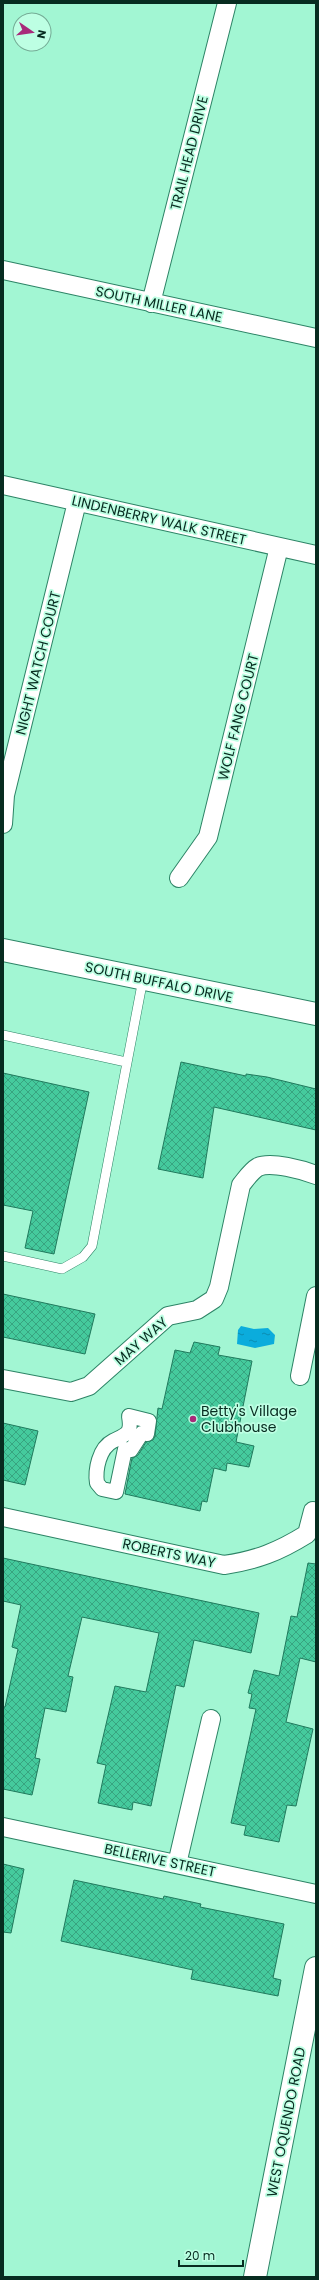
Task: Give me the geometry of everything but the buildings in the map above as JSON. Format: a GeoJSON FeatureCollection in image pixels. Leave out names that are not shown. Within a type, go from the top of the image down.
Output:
{"type":"FeatureCollection","features":[{"type":"Feature","properties":{"kind":"main road","name":"SOUTH BUFFALO DRIVE"},"geometry":{"type":"LineString","coordinates":[[3,950],[316,1014]]}},
{"type":"Feature","properties":{"kind":"main road","name":"WEST OQUENDO ROAD"},"geometry":{"type":"LineString","coordinates":[[255,2277],[316,1968]]}},
{"type":"Feature","properties":{"kind":"street","name":"TRAIL HEAD DRIVE"},"geometry":{"type":"LineString","coordinates":[[151,303],[227,3]]}},
{"type":"Feature","properties":{"kind":"street","name":"SOUTH MILLER LANE"},"geometry":{"type":"LineString","coordinates":[[3,270],[316,338]]}},
{"type":"Feature","properties":{"kind":"street","name":"LINDENBERRY WALK STREET"},"geometry":{"type":"LineString","coordinates":[[3,485],[316,555]]}},
{"type":"Feature","properties":{"kind":"street","name":"NIGHT WATCH COURT"},"geometry":{"type":"LineString","coordinates":[[3,824],[5,795],[77,502]]}},
{"type":"Feature","properties":{"kind":"street","name":"WOLF FANG COURT"},"geometry":{"type":"LineString","coordinates":[[179,878],[208,838],[279,547]]}},
{"type":"Feature","properties":{"kind":"street","name":"MAY WAY"},"geometry":{"type":"LineString","coordinates":[[3,1379],[71,1392],[89,1386],[168,1316],[197,1310],[214,1299],[219,1287],[241,1185],[258,1167],[270,1164],[316,1175]]}},
{"type":"Feature","properties":{"kind":"street"},"geometry":{"type":"LineString","coordinates":[[300,1376],[316,1296]]}},
{"type":"Feature","properties":{"kind":"street"},"geometry":{"type":"LineString","coordinates":[[129,1416],[149,1421],[147,1434],[142,1433],[131,1450],[125,1449],[116,1492],[102,1489],[97,1483],[97,1464],[101,1455],[113,1441],[124,1437],[129,1432],[131,1425],[129,1416]]}},
{"type":"Feature","properties":{"kind":"street","name":"ROBERTS WAY"},"geometry":{"type":"LineString","coordinates":[[3,1517],[224,1565],[254,1560],[281,1550],[307,1534],[313,1510]]}},
{"type":"Feature","properties":{"kind":"street"},"geometry":{"type":"LineString","coordinates":[[177,1864],[211,1719]]}},
{"type":"Feature","properties":{"kind":"street","name":"BELLERIVE STREET"},"geometry":{"type":"LineString","coordinates":[[3,1827],[316,1894]]}},
{"type":"Feature","properties":{"kind":"lane"},"geometry":{"type":"LineString","coordinates":[[3,1256],[62,1269],[83,1257],[92,1246],[104,1191],[126,1062],[143,978]]}},
{"type":"Feature","properties":{"kind":"lane"},"geometry":{"type":"LineString","coordinates":[[3,1035],[126,1062]]}},
{"type":"Feature","properties":{"kind":"water"},"geometry":{"type":"Polygon","coordinates":[[[241,1326],[254,1329],[268,1328],[275,1335],[274,1344],[255,1348],[237,1344],[238,1330],[241,1326]]]}},
{"type":"Feature","properties":{"kind":"place","name":"Betty's Village Clubhouse"},"geometry":{"type":"Point","coordinates":[193,1419]}}]}
